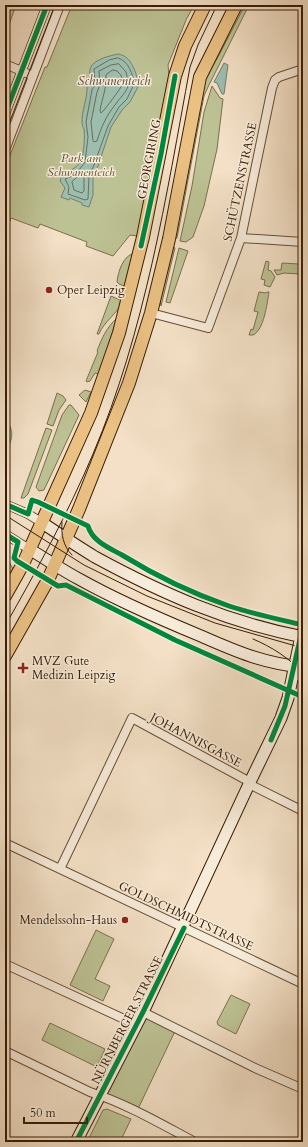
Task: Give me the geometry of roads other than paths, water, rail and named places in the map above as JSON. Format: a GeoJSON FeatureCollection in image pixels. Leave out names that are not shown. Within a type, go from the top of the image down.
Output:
{"type":"FeatureCollection","features":[{"type":"Feature","properties":{"kind":"main road","name":"GEORGIRING"},"geometry":{"type":"LineString","coordinates":[[5,596],[23,564],[91,413],[119,333],[139,255],[153,191],[175,76],[185,46],[205,5]]}},
{"type":"Feature","properties":{"kind":"main road"},"geometry":{"type":"LineString","coordinates":[[5,656],[55,565],[114,423],[130,380],[151,313],[177,204],[200,78],[236,5]]}},
{"type":"Feature","properties":{"kind":"main road"},"geometry":{"type":"LineString","coordinates":[[41,522],[95,556],[186,602],[221,615],[277,632],[302,636]]}},
{"type":"Feature","properties":{"kind":"main road"},"geometry":{"type":"LineString","coordinates":[[29,549],[80,579],[175,626],[244,654],[271,663],[299,666],[303,678]]}},
{"type":"Feature","properties":{"kind":"main road","name":"NÜRNBERGER STRASSE"},"geometry":{"type":"LineString","coordinates":[[76,1142],[144,1012],[184,928],[249,783],[281,718],[299,666],[302,636]]}},
{"type":"Feature","properties":{"kind":"street"},"geometry":{"type":"LineString","coordinates":[[5,114],[47,5]]}},
{"type":"Feature","properties":{"kind":"street"},"geometry":{"type":"LineString","coordinates":[[5,150],[60,5]]}},
{"type":"Feature","properties":{"kind":"street"},"geometry":{"type":"LineString","coordinates":[[5,64],[33,76]]}},
{"type":"Feature","properties":{"kind":"street","name":"SCHÜTZENSTRASSE"},"geometry":{"type":"LineString","coordinates":[[151,313],[208,328],[241,238],[270,96],[275,80],[278,77],[303,70]]}},
{"type":"Feature","properties":{"kind":"street"},"geometry":{"type":"LineString","coordinates":[[241,238],[303,242]]}},
{"type":"Feature","properties":{"kind":"street"},"geometry":{"type":"LineString","coordinates":[[5,504],[28,514],[41,522]]}},
{"type":"Feature","properties":{"kind":"street"},"geometry":{"type":"LineString","coordinates":[[5,534],[29,549]]}},
{"type":"Feature","properties":{"kind":"street","name":"JOHANNISGASSE"},"geometry":{"type":"LineString","coordinates":[[60,869],[132,718],[249,783],[303,810]]}},
{"type":"Feature","properties":{"kind":"street","name":"GOLDSCHMIDTSTRASSE"},"geometry":{"type":"LineString","coordinates":[[5,843],[303,984]]}},
{"type":"Feature","properties":{"kind":"street"},"geometry":{"type":"LineString","coordinates":[[5,964],[137,1025]]}},
{"type":"Feature","properties":{"kind":"street"},"geometry":{"type":"LineString","coordinates":[[144,1012],[255,1068],[303,1089]]}},
{"type":"Feature","properties":{"kind":"street"},"geometry":{"type":"LineString","coordinates":[[5,1051],[90,1092],[101,1095],[137,1111],[195,1142]]}},
{"type":"Feature","properties":{"kind":"water","name":"Schwanenteich"},"geometry":{"type":"Polygon","coordinates":[[[118,54],[127,58],[133,66],[139,85],[130,102],[122,110],[111,127],[93,177],[93,195],[89,207],[70,198],[69,200],[61,197],[65,188],[60,181],[64,175],[79,164],[82,157],[84,149],[84,129],[82,124],[82,114],[87,85],[92,85],[90,69],[98,60],[118,54]]]}},
{"type":"Feature","properties":{"kind":"water"},"geometry":{"type":"Polygon","coordinates":[[[224,63],[228,65],[224,94],[222,94],[217,83],[214,82],[224,63]]]}},
{"type":"Feature","properties":{"kind":"water"},"geometry":{"type":"Polygon","coordinates":[[[5,418],[10,426],[12,434],[10,443],[5,451],[5,418]]]}},
{"type":"Feature","properties":{"kind":"tram line"},"geometry":{"type":"LineString","coordinates":[[5,134],[55,5]]}},
{"type":"Feature","properties":{"kind":"tram line"},"geometry":{"type":"LineString","coordinates":[[5,626],[63,520],[93,454],[111,407],[127,360],[152,264],[190,67],[198,45],[217,5]]}},
{"type":"Feature","properties":{"kind":"tram line"},"geometry":{"type":"LineString","coordinates":[[5,515],[84,565],[147,596],[215,623],[303,648]]}},
{"type":"Feature","properties":{"kind":"tram line"},"geometry":{"type":"LineString","coordinates":[[62,522],[63,540],[66,548],[72,555]]}},
{"type":"Feature","properties":{"kind":"tram line"},"geometry":{"type":"LineString","coordinates":[[253,639],[280,653],[303,673]]}},
{"type":"Feature","properties":{"kind":"place","name":"Oper Leipzig"},"geometry":{"type":"Point","coordinates":[49,290]}},
{"type":"Feature","properties":{"kind":"place","name":"MVZ Gute Medizin Leipzig"},"geometry":{"type":"Point","coordinates":[23,668]}},
{"type":"Feature","properties":{"kind":"place","name":"Mendelssohn-Haus"},"geometry":{"type":"Point","coordinates":[125,920]}},
{"type":"Feature","properties":{"kind":"park label","name":"Park am Schwanenteich"},"geometry":{"type":"Point","coordinates":[81,165]}}]}
